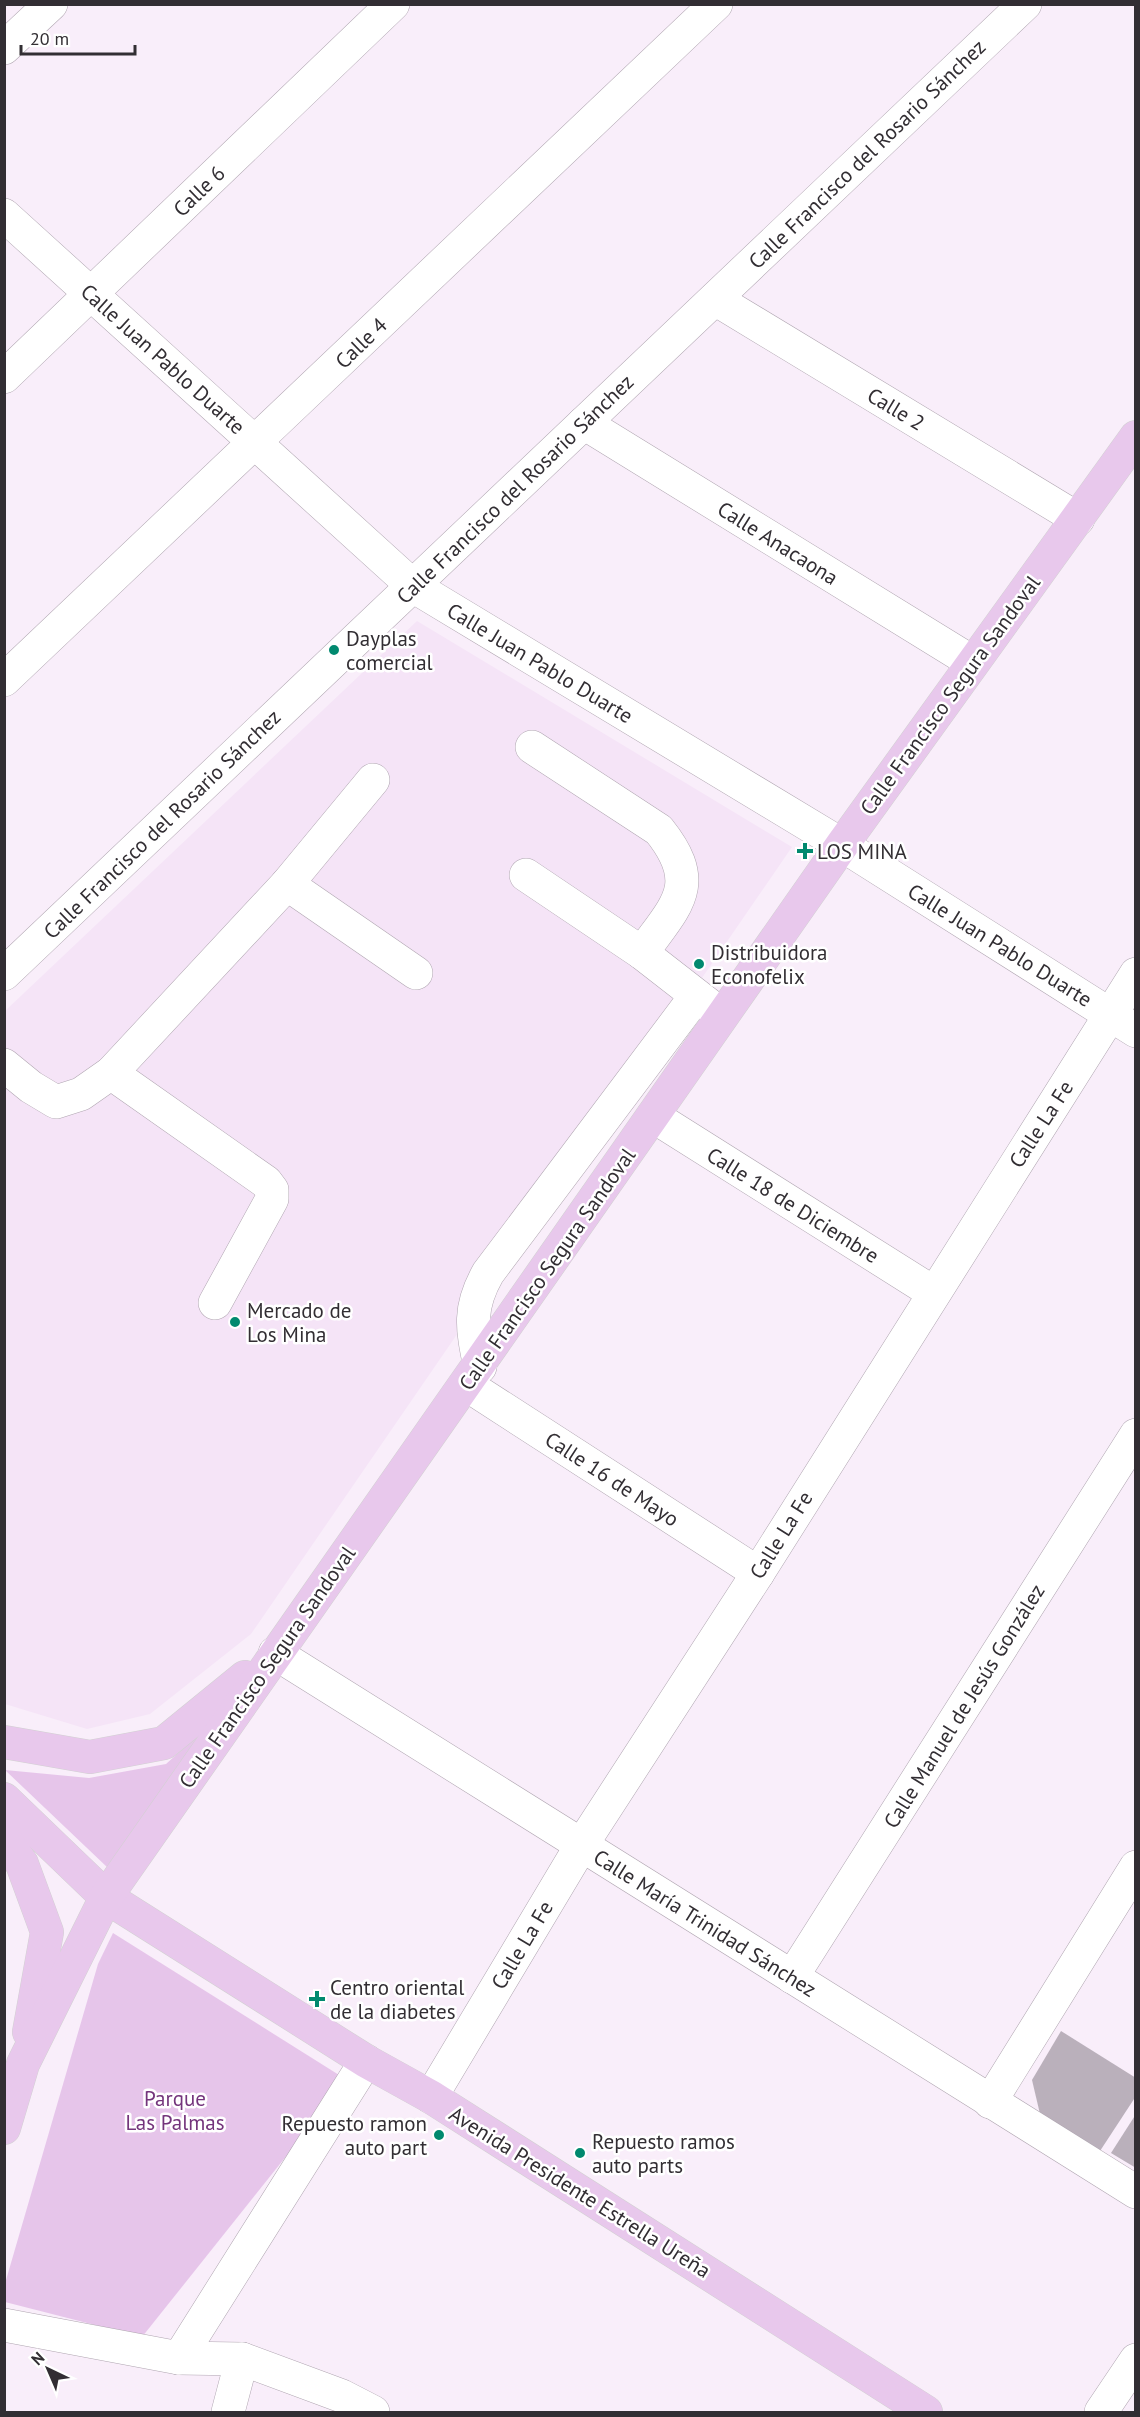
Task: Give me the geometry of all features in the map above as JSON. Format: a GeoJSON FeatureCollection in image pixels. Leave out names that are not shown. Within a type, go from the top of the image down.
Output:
{"type":"FeatureCollection","features":[{"type":"Feature","properties":{"kind":"main road","name":"Calle Francisco Segura Sandoval"},"geometry":{"type":"LineString","coordinates":[[4,2128],[14,2061],[106,1897],[275,1653],[473,1376],[842,845],[1136,437]]}},
{"type":"Feature","properties":{"kind":"main road"},"geometry":{"type":"LineString","coordinates":[[4,1742],[90,1757],[164,1743],[275,1653]]}},
{"type":"Feature","properties":{"kind":"main road","name":"Avenida Presidente Estrella Ureña"},"geometry":{"type":"LineString","coordinates":[[4,1799],[106,1897],[366,2061],[431,2097],[926,2412]]}},
{"type":"Feature","properties":{"kind":"main road"},"geometry":{"type":"LineString","coordinates":[[4,1838],[22,1864],[46,1932],[14,2061]]}},
{"type":"Feature","properties":{"kind":"street"},"geometry":{"type":"LineString","coordinates":[[4,48],[51,4]]}},
{"type":"Feature","properties":{"kind":"street","name":"Calle 6"},"geometry":{"type":"LineString","coordinates":[[4,377],[393,4]]}},
{"type":"Feature","properties":{"kind":"street","name":"Calle 4"},"geometry":{"type":"LineString","coordinates":[[4,680],[716,4]]}},
{"type":"Feature","properties":{"kind":"street","name":"Calle Francisco del Rosario Sánchez"},"geometry":{"type":"LineString","coordinates":[[4,974],[1025,4]]}},
{"type":"Feature","properties":{"kind":"street","name":"Calle Juan Pablo Duarte"},"geometry":{"type":"LineString","coordinates":[[4,214],[413,586],[842,845],[1123,1023]]}},
{"type":"Feature","properties":{"kind":"street","name":"Calle 2"},"geometry":{"type":"LineString","coordinates":[[715,298],[1078,519]]}},
{"type":"Feature","properties":{"kind":"street","name":"Calle Anacaona"},"geometry":{"type":"LineString","coordinates":[[584,423],[972,662]]}},
{"type":"Feature","properties":{"kind":"street"},"geometry":{"type":"LineString","coordinates":[[532,747],[659,830],[671,846],[682,870],[681,897],[642,953]]}},
{"type":"Feature","properties":{"kind":"street"},"geometry":{"type":"LineString","coordinates":[[4,1065],[31,1087],[56,1102],[81,1094],[111,1073],[287,884],[373,780]]}},
{"type":"Feature","properties":{"kind":"street"},"geometry":{"type":"LineString","coordinates":[[526,875],[642,953],[723,1015]]}},
{"type":"Feature","properties":{"kind":"street"},"geometry":{"type":"LineString","coordinates":[[287,884],[416,973]]}},
{"type":"Feature","properties":{"kind":"street","name":"Calle La Fe"},"geometry":{"type":"LineString","coordinates":[[431,2097],[581,1846],[758,1573],[934,1293],[1123,1023],[1136,974]]}},
{"type":"Feature","properties":{"kind":"street"},"geometry":{"type":"LineString","coordinates":[[473,1376],[473,1305],[488,1273],[696,996]]}},
{"type":"Feature","properties":{"kind":"street"},"geometry":{"type":"LineString","coordinates":[[111,1073],[266,1182],[272,1190],[272,1200],[215,1303]]}},
{"type":"Feature","properties":{"kind":"street","name":"Calle 18 de Diciembre"},"geometry":{"type":"LineString","coordinates":[[652,1116],[934,1293]]}},
{"type":"Feature","properties":{"kind":"street","name":"Calle 16 de Mayo"},"geometry":{"type":"LineString","coordinates":[[473,1376],[758,1573]]}},
{"type":"Feature","properties":{"kind":"street","name":"Calle Manuel de Jesús González"},"geometry":{"type":"LineString","coordinates":[[792,1977],[1136,1435]]}},
{"type":"Feature","properties":{"kind":"street","name":"Calle María Trinidad Sánchez"},"geometry":{"type":"LineString","coordinates":[[275,1653],[1136,2192]]}},
{"type":"Feature","properties":{"kind":"street"},"geometry":{"type":"LineString","coordinates":[[990,2102],[1136,1867]]}},
{"type":"Feature","properties":{"kind":"street"},"geometry":{"type":"LineString","coordinates":[[179,2358],[366,2061]]}},
{"type":"Feature","properties":{"kind":"street"},"geometry":{"type":"LineString","coordinates":[[4,2325],[179,2358],[242,2359],[342,2396],[373,2412]]}},
{"type":"Feature","properties":{"kind":"street"},"geometry":{"type":"LineString","coordinates":[[228,2412],[242,2359]]}},
{"type":"Feature","properties":{"kind":"street"},"geometry":{"type":"LineString","coordinates":[[1101,2412],[1136,2360]]}},
{"type":"Feature","properties":{"kind":"shaded area","name":"Mercado de Los Mina"},"geometry":{"type":"Polygon","coordinates":[[[417,621],[792,847],[251,1634],[150,1714],[87,1729],[5,1704],[5,1011],[417,621]]]}},
{"type":"Feature","properties":{"kind":"green space"},"geometry":{"type":"Polygon","coordinates":[[[204,1730],[107,1867],[5,1770],[89,1778],[166,1764],[204,1730]]]}},
{"type":"Feature","properties":{"kind":"green space","name":"Parque Las Palmas"},"geometry":{"type":"Polygon","coordinates":[[[113,1933],[347,2080],[142,2337],[5,2302],[4,2287],[98,1964],[113,1933]]]}},
{"type":"Feature","properties":{"kind":"building"},"geometry":{"type":"Polygon","coordinates":[[[1061,2031],[1136,2078],[1136,2096],[1100,2151],[1040,2114],[1032,2080],[1061,2031]]]}},
{"type":"Feature","properties":{"kind":"building"},"geometry":{"type":"Polygon","coordinates":[[[1136,2114],[1136,2168],[1111,2153],[1136,2114]]]}},
{"type":"Feature","properties":{"kind":"place","name":"Dayplas comercial"},"geometry":{"type":"Point","coordinates":[334,650]}},
{"type":"Feature","properties":{"kind":"place","name":"LOS MINA"},"geometry":{"type":"Point","coordinates":[805,851]}},
{"type":"Feature","properties":{"kind":"place","name":"Distribuidora Econofelix"},"geometry":{"type":"Point","coordinates":[699,964]}},
{"type":"Feature","properties":{"kind":"place","name":"Mercado de Los Mina"},"geometry":{"type":"Point","coordinates":[235,1322]}},
{"type":"Feature","properties":{"kind":"place","name":"Centro oriental de la diabetes"},"geometry":{"type":"Point","coordinates":[317,1999]}},
{"type":"Feature","properties":{"kind":"place","name":"Repuesto ramon auto part"},"geometry":{"type":"Point","coordinates":[439,2135]}},
{"type":"Feature","properties":{"kind":"place","name":"Repuesto ramos auto parts"},"geometry":{"type":"Point","coordinates":[580,2153]}}]}
